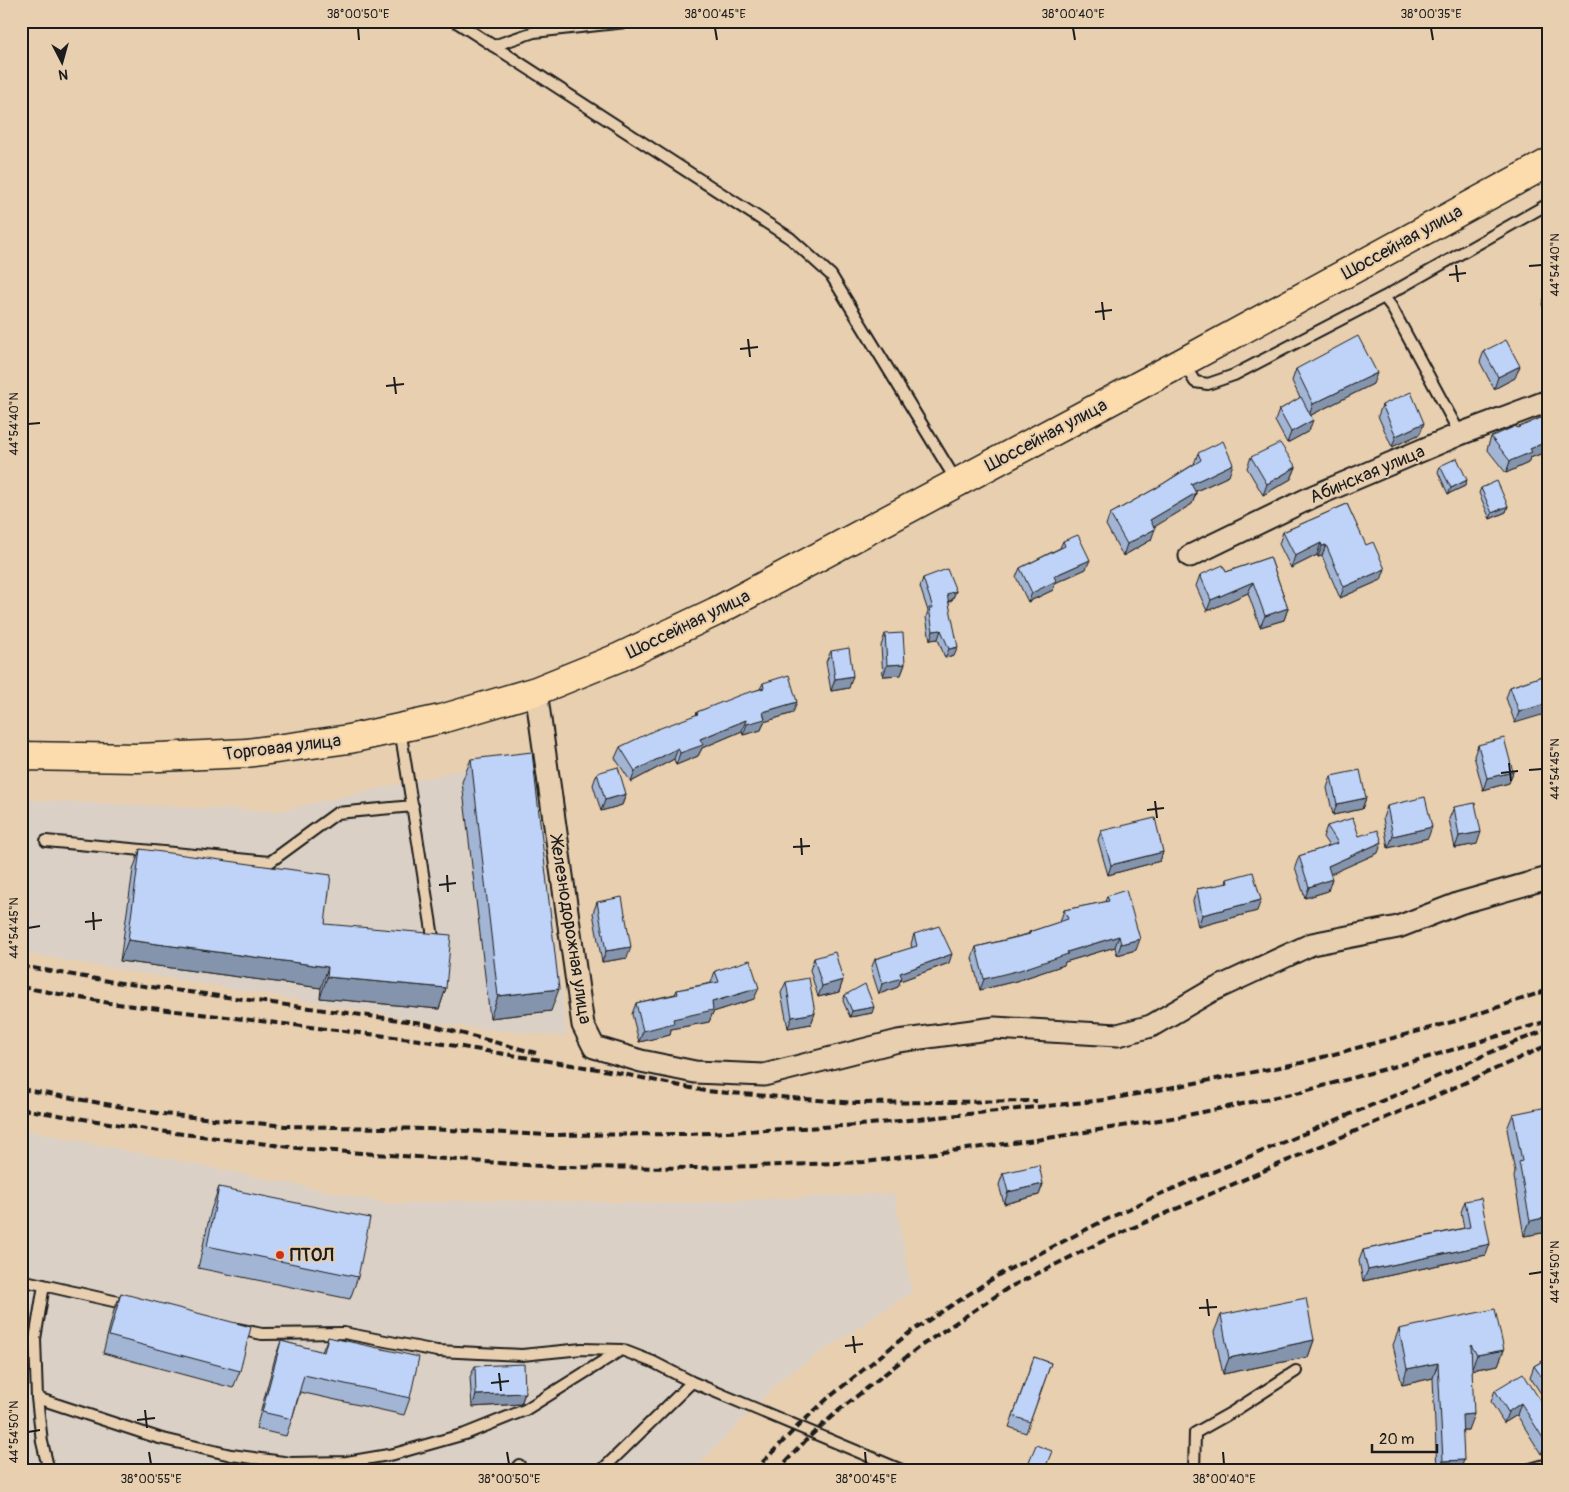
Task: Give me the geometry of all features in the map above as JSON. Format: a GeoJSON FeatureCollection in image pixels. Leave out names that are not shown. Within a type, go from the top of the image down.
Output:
{"type":"FeatureCollection","features":[{"type":"Feature","properties":{"kind":"highway","name":"Шоссейная улица"},"geometry":{"type":"LineString","coordinates":[[536,691],[620,657],[715,612],[1183,362],[1548,163]]}},
{"type":"Feature","properties":{"kind":"highway","name":"Торговая улица"},"geometry":{"type":"LineString","coordinates":[[21,756],[138,758],[247,753],[349,739],[441,719],[536,691]]}},
{"type":"Feature","properties":{"kind":"street","name":"Абинская улица"},"geometry":{"type":"LineString","coordinates":[[1190,556],[1314,496],[1460,434],[1548,401]]}},
{"type":"Feature","properties":{"kind":"street","name":"Железнодорожная улица"},"geometry":{"type":"LineString","coordinates":[[536,691],[583,1025],[594,1047],[641,1061],[695,1072],[764,1075],[898,1041],[995,1028],[1118,1035],[1151,1026],[1211,991],[1312,944],[1398,927],[1460,904],[1548,878]]}},
{"type":"Feature","properties":{"kind":"lane"},"geometry":{"type":"LineString","coordinates":[[455,21],[790,238],[831,275],[957,483]]}},
{"type":"Feature","properties":{"kind":"lane"},"geometry":{"type":"LineString","coordinates":[[493,46],[534,32],[635,21]]}},
{"type":"Feature","properties":{"kind":"lane"},"geometry":{"type":"LineString","coordinates":[[1183,362],[1195,382],[1208,384],[1218,382],[1384,297],[1548,204]]}},
{"type":"Feature","properties":{"kind":"lane"},"geometry":{"type":"LineString","coordinates":[[1384,297],[1391,306],[1460,434]]}},
{"type":"Feature","properties":{"kind":"lane"},"geometry":{"type":"LineString","coordinates":[[400,728],[433,937]]}},
{"type":"Feature","properties":{"kind":"lane"},"geometry":{"type":"LineString","coordinates":[[46,841],[270,862],[337,813],[412,806]]}},
{"type":"Feature","properties":{"kind":"lane"},"geometry":{"type":"LineString","coordinates":[[21,1280],[139,1306]]}},
{"type":"Feature","properties":{"kind":"lane"},"geometry":{"type":"LineString","coordinates":[[44,1285],[35,1339],[38,1417],[49,1471]]}},
{"type":"Feature","properties":{"kind":"lane"},"geometry":{"type":"LineString","coordinates":[[224,1326],[262,1334],[344,1333],[437,1350],[522,1355],[582,1349],[622,1350],[653,1362],[692,1382],[904,1471]]}},
{"type":"Feature","properties":{"kind":"lane"},"geometry":{"type":"LineString","coordinates":[[37,1398],[159,1438],[231,1455],[291,1463],[347,1462],[394,1454],[464,1434],[525,1410],[622,1350]]}},
{"type":"Feature","properties":{"kind":"lane"},"geometry":{"type":"LineString","coordinates":[[1194,1471],[1195,1433],[1234,1411],[1296,1371]]}},
{"type":"Feature","properties":{"kind":"lane"},"geometry":{"type":"LineString","coordinates":[[601,1471],[692,1382]]}},
{"type":"Feature","properties":{"kind":"lane"},"geometry":{"type":"LineString","coordinates":[[1523,1471],[1548,1464]]}},
{"type":"Feature","properties":{"kind":"shaded area"},"geometry":{"type":"Polygon","coordinates":[[[518,757],[538,782],[567,1037],[455,1026],[21,953],[21,800],[279,811],[518,757]]]}},
{"type":"Feature","properties":{"kind":"shaded area"},"geometry":{"type":"Polygon","coordinates":[[[21,1129],[391,1204],[478,1200],[674,1203],[894,1193],[912,1292],[784,1377],[693,1471],[21,1471],[21,1129]]]}},
{"type":"Feature","properties":{"kind":"building"},"geometry":{"type":"Polygon","coordinates":[[[1358,336],[1377,373],[1313,404],[1296,369],[1358,336]]]}},
{"type":"Feature","properties":{"kind":"building"},"geometry":{"type":"Polygon","coordinates":[[[1506,340],[1520,366],[1498,377],[1484,351],[1506,340]]]}},
{"type":"Feature","properties":{"kind":"building"},"geometry":{"type":"Polygon","coordinates":[[[1411,392],[1424,423],[1396,436],[1382,405],[1411,392]]]}},
{"type":"Feature","properties":{"kind":"building"},"geometry":{"type":"Polygon","coordinates":[[[1301,397],[1313,420],[1291,432],[1279,410],[1301,397]]]}},
{"type":"Feature","properties":{"kind":"building"},"geometry":{"type":"Polygon","coordinates":[[[1548,415],[1548,441],[1530,449],[1532,452],[1510,461],[1491,437],[1516,426],[1517,428],[1548,415]]]}},
{"type":"Feature","properties":{"kind":"building"},"geometry":{"type":"Polygon","coordinates":[[[1223,441],[1233,464],[1191,484],[1196,493],[1150,520],[1155,529],[1127,544],[1110,514],[1201,460],[1198,453],[1223,441]]]}},
{"type":"Feature","properties":{"kind":"building"},"geometry":{"type":"Polygon","coordinates":[[[1280,443],[1296,467],[1267,484],[1251,457],[1280,443]]]}},
{"type":"Feature","properties":{"kind":"building"},"geometry":{"type":"Polygon","coordinates":[[[1457,458],[1467,480],[1451,488],[1440,466],[1457,458]]]}},
{"type":"Feature","properties":{"kind":"building"},"geometry":{"type":"Polygon","coordinates":[[[1497,481],[1508,506],[1492,513],[1481,488],[1497,481]]]}},
{"type":"Feature","properties":{"kind":"building"},"geometry":{"type":"Polygon","coordinates":[[[1347,504],[1366,545],[1373,542],[1385,569],[1344,587],[1326,545],[1322,546],[1321,543],[1295,556],[1283,532],[1347,504]]]}},
{"type":"Feature","properties":{"kind":"building"},"geometry":{"type":"Polygon","coordinates":[[[1078,535],[1090,560],[1054,576],[1056,581],[1032,593],[1020,568],[1065,546],[1063,541],[1078,535]]]}},
{"type":"Feature","properties":{"kind":"building"},"geometry":{"type":"Polygon","coordinates":[[[1270,557],[1288,608],[1265,616],[1253,582],[1211,600],[1200,575],[1223,565],[1226,572],[1270,557]]]}},
{"type":"Feature","properties":{"kind":"building"},"geometry":{"type":"Polygon","coordinates":[[[947,569],[956,591],[947,594],[958,647],[949,649],[941,630],[933,631],[929,608],[933,608],[923,578],[947,569]]]}},
{"type":"Feature","properties":{"kind":"building"},"geometry":{"type":"Polygon","coordinates":[[[903,633],[905,664],[887,665],[885,634],[903,633]]]}},
{"type":"Feature","properties":{"kind":"building"},"geometry":{"type":"Polygon","coordinates":[[[849,648],[853,676],[835,679],[831,651],[849,648]]]}},
{"type":"Feature","properties":{"kind":"building"},"geometry":{"type":"Polygon","coordinates":[[[1548,674],[1548,703],[1519,712],[1510,687],[1548,674]]]}},
{"type":"Feature","properties":{"kind":"building"},"geometry":{"type":"Polygon","coordinates":[[[789,675],[797,702],[763,712],[765,719],[747,724],[746,720],[700,739],[703,745],[680,753],[678,748],[635,771],[620,747],[655,730],[698,714],[697,712],[740,695],[764,688],[763,683],[789,675]]]}},
{"type":"Feature","properties":{"kind":"building"},"geometry":{"type":"Polygon","coordinates":[[[1504,738],[1513,772],[1487,778],[1478,745],[1504,738]]]}},
{"type":"Feature","properties":{"kind":"building"},"geometry":{"type":"Polygon","coordinates":[[[532,752],[559,989],[498,996],[471,759],[532,752]]]}},
{"type":"Feature","properties":{"kind":"building"},"geometry":{"type":"Polygon","coordinates":[[[618,767],[626,794],[605,800],[597,773],[618,767]]]}},
{"type":"Feature","properties":{"kind":"building"},"geometry":{"type":"Polygon","coordinates":[[[1360,770],[1366,798],[1337,804],[1331,776],[1360,770]]]}},
{"type":"Feature","properties":{"kind":"building"},"geometry":{"type":"Polygon","coordinates":[[[1425,797],[1432,827],[1393,836],[1387,806],[1425,797]]]}},
{"type":"Feature","properties":{"kind":"building"},"geometry":{"type":"Polygon","coordinates":[[[1475,803],[1481,832],[1459,836],[1454,807],[1475,803]]]}},
{"type":"Feature","properties":{"kind":"building"},"geometry":{"type":"Polygon","coordinates":[[[1155,818],[1163,852],[1111,865],[1101,831],[1155,818]]]}},
{"type":"Feature","properties":{"kind":"building"},"geometry":{"type":"Polygon","coordinates":[[[1353,818],[1359,836],[1378,830],[1382,842],[1328,866],[1332,879],[1309,887],[1299,856],[1338,843],[1327,826],[1353,818]]]}},
{"type":"Feature","properties":{"kind":"building"},"geometry":{"type":"Polygon","coordinates":[[[140,849],[331,875],[325,924],[451,935],[446,988],[327,977],[328,967],[128,940],[140,849]]]}},
{"type":"Feature","properties":{"kind":"building"},"geometry":{"type":"Polygon","coordinates":[[[1253,872],[1261,900],[1202,915],[1197,889],[1228,883],[1227,879],[1253,872]]]}},
{"type":"Feature","properties":{"kind":"building"},"geometry":{"type":"Polygon","coordinates":[[[1126,890],[1140,939],[1121,944],[1119,936],[1067,952],[1068,954],[1020,970],[984,979],[976,947],[1030,934],[1029,932],[1068,919],[1064,910],[1109,901],[1107,896],[1126,890]]]}},
{"type":"Feature","properties":{"kind":"building"},"geometry":{"type":"Polygon","coordinates":[[[622,897],[631,947],[606,951],[597,902],[622,897]]]}},
{"type":"Feature","properties":{"kind":"building"},"geometry":{"type":"Polygon","coordinates":[[[939,926],[952,954],[900,973],[902,978],[882,984],[875,959],[917,946],[914,934],[939,926]]]}},
{"type":"Feature","properties":{"kind":"building"},"geometry":{"type":"Polygon","coordinates":[[[835,952],[843,980],[822,986],[814,958],[835,952]]]}},
{"type":"Feature","properties":{"kind":"building"},"geometry":{"type":"Polygon","coordinates":[[[750,960],[759,988],[712,1002],[713,1010],[673,1019],[674,1023],[643,1031],[636,1003],[678,994],[677,990],[719,982],[715,971],[750,960]]]}},
{"type":"Feature","properties":{"kind":"building"},"geometry":{"type":"Polygon","coordinates":[[[809,978],[815,1013],[792,1017],[786,982],[809,978]]]}},
{"type":"Feature","properties":{"kind":"building"},"geometry":{"type":"Polygon","coordinates":[[[865,984],[874,1007],[852,1011],[845,995],[865,984]]]}},
{"type":"Feature","properties":{"kind":"building"},"geometry":{"type":"Polygon","coordinates":[[[1547,1107],[1548,1217],[1530,1221],[1519,1162],[1522,1161],[1513,1114],[1547,1107]]]}},
{"type":"Feature","properties":{"kind":"building"},"geometry":{"type":"Polygon","coordinates":[[[1039,1165],[1043,1184],[1008,1192],[1003,1173],[1039,1165]]]}},
{"type":"Feature","properties":{"kind":"building"},"geometry":{"type":"Polygon","coordinates":[[[219,1187],[370,1218],[358,1277],[207,1246],[219,1187]]]}},
{"type":"Feature","properties":{"kind":"building"},"geometry":{"type":"Polygon","coordinates":[[[1481,1198],[1490,1244],[1368,1270],[1363,1250],[1470,1227],[1465,1201],[1481,1198]]]}},
{"type":"Feature","properties":{"kind":"building"},"geometry":{"type":"Polygon","coordinates":[[[121,1293],[251,1327],[240,1371],[109,1336],[121,1293]]]}},
{"type":"Feature","properties":{"kind":"building"},"geometry":{"type":"Polygon","coordinates":[[[1306,1298],[1314,1340],[1229,1358],[1221,1315],[1306,1298]]]}},
{"type":"Feature","properties":{"kind":"building"},"geometry":{"type":"Polygon","coordinates":[[[1495,1309],[1504,1350],[1477,1355],[1471,1345],[1474,1414],[1462,1415],[1464,1460],[1443,1461],[1438,1363],[1407,1369],[1399,1329],[1495,1309]]]}},
{"type":"Feature","properties":{"kind":"building"},"geometry":{"type":"Polygon","coordinates":[[[328,1337],[419,1357],[410,1398],[304,1375],[292,1419],[262,1412],[281,1341],[324,1352],[328,1337]]]}},
{"type":"Feature","properties":{"kind":"building"},"geometry":{"type":"Polygon","coordinates":[[[1034,1357],[1051,1363],[1030,1422],[1013,1416],[1034,1357]]]}},
{"type":"Feature","properties":{"kind":"building"},"geometry":{"type":"Polygon","coordinates":[[[1548,1358],[1548,1386],[1534,1366],[1548,1358]]]}},
{"type":"Feature","properties":{"kind":"building"},"geometry":{"type":"Polygon","coordinates":[[[524,1364],[525,1393],[476,1395],[475,1366],[524,1364]]]}},
{"type":"Feature","properties":{"kind":"building"},"geometry":{"type":"Polygon","coordinates":[[[1523,1373],[1548,1413],[1548,1441],[1546,1443],[1521,1403],[1508,1412],[1495,1390],[1523,1373]]]}},
{"type":"Feature","properties":{"kind":"building"},"geometry":{"type":"Polygon","coordinates":[[[1036,1445],[1052,1451],[1044,1471],[1025,1471],[1036,1445]]]}},
{"type":"Feature","properties":{"kind":"railway"},"geometry":{"type":"LineString","coordinates":[[21,966],[114,982],[422,1023],[536,1053]]}},
{"type":"Feature","properties":{"kind":"railway"},"geometry":{"type":"LineString","coordinates":[[21,987],[109,1003],[419,1040],[609,1071],[705,1091],[855,1103],[1037,1101]]}},
{"type":"Feature","properties":{"kind":"railway"},"geometry":{"type":"LineString","coordinates":[[21,1089],[162,1114],[286,1126],[428,1129],[547,1135],[689,1134],[860,1125],[1105,1100],[1301,1063],[1463,1019],[1548,990]]}},
{"type":"Feature","properties":{"kind":"railway"},"geometry":{"type":"LineString","coordinates":[[21,1109],[159,1131],[307,1149],[554,1167],[699,1168],[865,1162],[1036,1140],[1178,1117],[1301,1092],[1425,1058],[1548,1021]]}},
{"type":"Feature","properties":{"kind":"railway"},"geometry":{"type":"LineString","coordinates":[[754,1471],[827,1399],[909,1333],[1000,1274],[1158,1195],[1548,1029]]}},
{"type":"Feature","properties":{"kind":"railway"},"geometry":{"type":"LineString","coordinates":[[777,1471],[808,1438],[838,1411],[919,1347],[1008,1288],[1107,1239],[1429,1099],[1548,1045]]}},
{"type":"Feature","properties":{"kind":"place","name":"ПТОЛ"},"geometry":{"type":"Point","coordinates":[280,1255]}}]}
